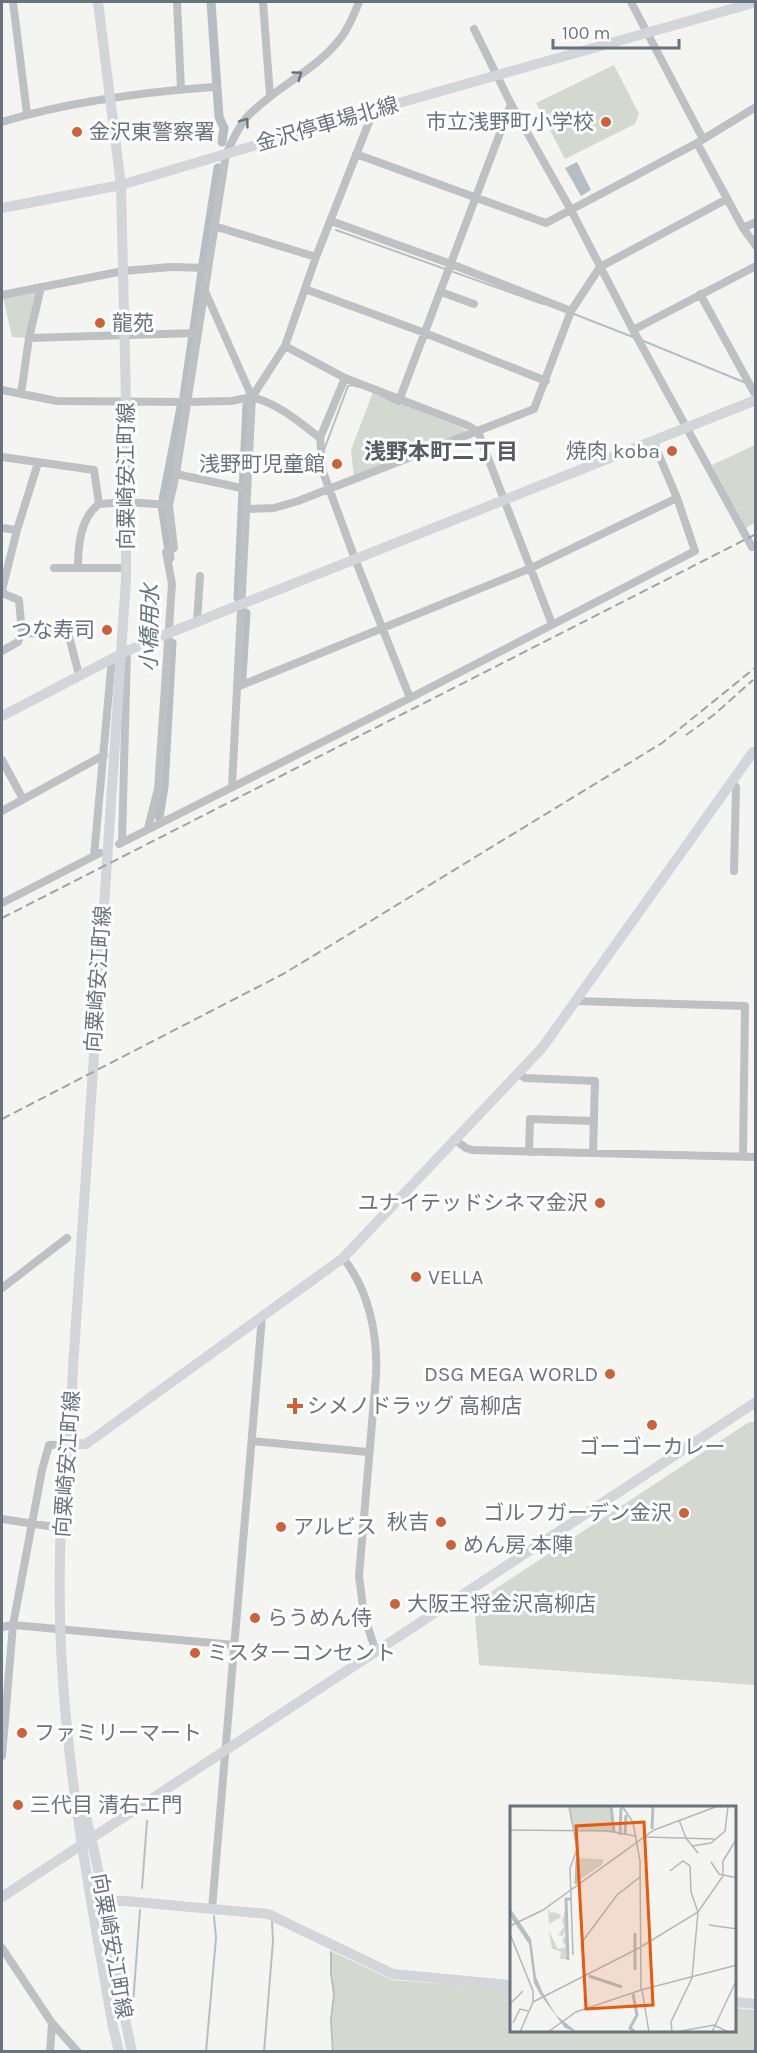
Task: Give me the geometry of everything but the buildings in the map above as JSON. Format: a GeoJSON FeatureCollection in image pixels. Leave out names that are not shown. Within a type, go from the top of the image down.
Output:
{"type":"FeatureCollection","features":[{"type":"Feature","properties":{"kind":"street"},"geometry":{"type":"LineString","coordinates":[[13,2],[27,114]]}},
{"type":"Feature","properties":{"kind":"street","name":"向粟崎安江町線"},"geometry":{"type":"LineString","coordinates":[[98,2],[121,185],[127,502],[125,568],[72,1367],[69,1445],[65,1466],[61,1528],[61,1629],[65,1703],[81,1845],[119,2052]]}},
{"type":"Feature","properties":{"kind":"street"},"geometry":{"type":"LineString","coordinates":[[177,2],[181,89]]}},
{"type":"Feature","properties":{"kind":"street"},"geometry":{"type":"LineString","coordinates":[[263,2],[270,96]]}},
{"type":"Feature","properties":{"kind":"street"},"geometry":{"type":"LineString","coordinates":[[148,828],[158,789],[172,584],[166,552],[174,548],[169,505],[176,474],[226,154],[245,119],[270,96],[326,55],[345,33],[359,2]]}},
{"type":"Feature","properties":{"kind":"street"},"geometry":{"type":"LineString","coordinates":[[631,2],[727,199],[756,246]]}},
{"type":"Feature","properties":{"kind":"street"},"geometry":{"type":"LineString","coordinates":[[719,13],[723,2]]}},
{"type":"Feature","properties":{"kind":"street","name":"金沢停車場北線"},"geometry":{"type":"LineString","coordinates":[[2,208],[121,185],[367,112],[756,2]]}},
{"type":"Feature","properties":{"kind":"street"},"geometry":{"type":"LineString","coordinates":[[474,29],[511,104],[571,210],[633,330],[752,547]]}},
{"type":"Feature","properties":{"kind":"street"},"geometry":{"type":"LineString","coordinates":[[2,122],[27,114],[111,100],[181,89],[213,87]]}},
{"type":"Feature","properties":{"kind":"street"},"geometry":{"type":"LineString","coordinates":[[400,398],[511,104]]}},
{"type":"Feature","properties":{"kind":"street"},"geometry":{"type":"LineString","coordinates":[[357,154],[546,223],[700,141],[756,107]]}},
{"type":"Feature","properties":{"kind":"street"},"geometry":{"type":"LineString","coordinates":[[252,397],[285,346],[316,257],[369,122],[367,112]]}},
{"type":"Feature","properties":{"kind":"street"},"geometry":{"type":"LineString","coordinates":[[246,509],[274,508],[329,489],[534,409],[571,311],[600,267],[727,199]]}},
{"type":"Feature","properties":{"kind":"street"},"geometry":{"type":"LineString","coordinates":[[331,221],[451,264],[571,311]]}},
{"type":"Feature","properties":{"kind":"street"},"geometry":{"type":"LineString","coordinates":[[743,228],[756,222]]}},
{"type":"Feature","properties":{"kind":"street"},"geometry":{"type":"LineString","coordinates":[[214,226],[316,257]]}},
{"type":"Feature","properties":{"kind":"street"},"geometry":{"type":"LineString","coordinates":[[633,330],[756,266]]}},
{"type":"Feature","properties":{"kind":"street"},"geometry":{"type":"LineString","coordinates":[[2,295],[123,271],[171,267],[208,268]]}},
{"type":"Feature","properties":{"kind":"street"},"geometry":{"type":"LineString","coordinates":[[21,393],[29,338],[41,287]]}},
{"type":"Feature","properties":{"kind":"street"},"geometry":{"type":"LineString","coordinates":[[204,288],[252,397],[232,786]]}},
{"type":"Feature","properties":{"kind":"street"},"geometry":{"type":"LineString","coordinates":[[305,289],[546,381]]}},
{"type":"Feature","properties":{"kind":"street"},"geometry":{"type":"LineString","coordinates":[[441,292],[474,304]]}},
{"type":"Feature","properties":{"kind":"street"},"geometry":{"type":"LineString","coordinates":[[2,716],[119,655],[168,633],[687,428],[756,398],[700,294]]}},
{"type":"Feature","properties":{"kind":"street"},"geometry":{"type":"LineString","coordinates":[[29,338],[197,333]]}},
{"type":"Feature","properties":{"kind":"street"},"geometry":{"type":"LineString","coordinates":[[285,346],[345,378],[469,426],[478,432],[552,624]]}},
{"type":"Feature","properties":{"kind":"street"},"geometry":{"type":"LineString","coordinates":[[345,378],[320,438],[323,472],[410,698]]}},
{"type":"Feature","properties":{"kind":"street"},"geometry":{"type":"LineString","coordinates":[[2,390],[57,401],[186,402],[231,401],[252,397],[270,402],[287,412],[320,438]]}},
{"type":"Feature","properties":{"kind":"street"},"geometry":{"type":"LineString","coordinates":[[119,655],[121,843],[410,698],[694,551],[677,498],[653,441]]}},
{"type":"Feature","properties":{"kind":"street"},"geometry":{"type":"LineString","coordinates":[[2,457],[94,470],[99,504]]}},
{"type":"Feature","properties":{"kind":"street"},"geometry":{"type":"LineString","coordinates":[[2,651],[18,642],[22,633],[19,600],[2,592],[16,530],[38,463]]}},
{"type":"Feature","properties":{"kind":"street"},"geometry":{"type":"LineString","coordinates":[[176,474],[246,489]]}},
{"type":"Feature","properties":{"kind":"street"},"geometry":{"type":"LineString","coordinates":[[237,687],[531,568],[677,498]]}},
{"type":"Feature","properties":{"kind":"street"},"geometry":{"type":"LineString","coordinates":[[78,568],[78,545],[91,510],[99,504],[127,502],[169,505]]}},
{"type":"Feature","properties":{"kind":"street"},"geometry":{"type":"LineString","coordinates":[[2,528],[16,530]]}},
{"type":"Feature","properties":{"kind":"street"},"geometry":{"type":"LineString","coordinates":[[54,568],[125,568]]}},
{"type":"Feature","properties":{"kind":"street"},"geometry":{"type":"LineString","coordinates":[[197,622],[200,576]]}},
{"type":"Feature","properties":{"kind":"street"},"geometry":{"type":"LineString","coordinates":[[22,633],[69,636],[79,675]]}},
{"type":"Feature","properties":{"kind":"street"},"geometry":{"type":"LineString","coordinates":[[2,903],[97,854],[104,755],[119,655]]}},
{"type":"Feature","properties":{"kind":"street"},"geometry":{"type":"LineString","coordinates":[[2,1756],[13,1625],[31,1524],[49,1445],[86,1444],[343,1258],[542,1047],[755,748]]}},
{"type":"Feature","properties":{"kind":"street"},"geometry":{"type":"LineString","coordinates":[[2,811],[104,755]]}},
{"type":"Feature","properties":{"kind":"street"},"geometry":{"type":"LineString","coordinates":[[2,760],[23,799]]}},
{"type":"Feature","properties":{"kind":"street"},"geometry":{"type":"LineString","coordinates":[[732,782],[736,787],[734,871]]}},
{"type":"Feature","properties":{"kind":"street"},"geometry":{"type":"LineString","coordinates":[[575,1001],[745,1006],[742,1156]]}},
{"type":"Feature","properties":{"kind":"street"},"geometry":{"type":"LineString","coordinates":[[745,1036],[756,1037]]}},
{"type":"Feature","properties":{"kind":"street"},"geometry":{"type":"LineString","coordinates":[[518,1072],[525,1078],[595,1081],[593,1153]]}},
{"type":"Feature","properties":{"kind":"street"},"geometry":{"type":"LineString","coordinates":[[529,1152],[530,1119],[594,1121]]}},
{"type":"Feature","properties":{"kind":"street"},"geometry":{"type":"LineString","coordinates":[[454,1139],[466,1149],[472,1150],[756,1157]]}},
{"type":"Feature","properties":{"kind":"street"},"geometry":{"type":"LineString","coordinates":[[2,1288],[67,1238]]}},
{"type":"Feature","properties":{"kind":"street"},"geometry":{"type":"LineString","coordinates":[[343,1258],[351,1268],[369,1309],[375,1341],[376,1376],[359,1576],[364,1615],[376,1652]]}},
{"type":"Feature","properties":{"kind":"street"},"geometry":{"type":"LineString","coordinates":[[212,1909],[262,1317]]}},
{"type":"Feature","properties":{"kind":"street"},"geometry":{"type":"LineString","coordinates":[[2,1897],[6,1890],[81,1845],[756,1402]]}},
{"type":"Feature","properties":{"kind":"street"},"geometry":{"type":"LineString","coordinates":[[252,1441],[368,1452]]}},
{"type":"Feature","properties":{"kind":"street"},"geometry":{"type":"LineString","coordinates":[[2,1519],[61,1528]]}},
{"type":"Feature","properties":{"kind":"street"},"geometry":{"type":"LineString","coordinates":[[2,1627],[13,1625],[235,1645]]}},
{"type":"Feature","properties":{"kind":"street","name":"向粟崎安江町線"},"geometry":{"type":"LineString","coordinates":[[73,1772],[92,1837],[132,2052]]}},
{"type":"Feature","properties":{"kind":"street"},"geometry":{"type":"LineString","coordinates":[[105,1901],[268,1914],[393,1974],[510,1985]]}},
{"type":"Feature","properties":{"kind":"street"},"geometry":{"type":"LineString","coordinates":[[2,1948],[52,2024],[78,2052]]}},
{"type":"Feature","properties":{"kind":"street"},"geometry":{"type":"LineString","coordinates":[[736,2002],[756,2004]]}},
{"type":"Feature","properties":{"kind":"street"},"geometry":{"type":"LineString","coordinates":[[50,2052],[52,2024]]}},
{"type":"Feature","properties":{"kind":"shaded area"},"geometry":{"type":"Polygon","coordinates":[[[614,65],[639,114],[635,124],[565,159],[536,103],[614,65]]]}},
{"type":"Feature","properties":{"kind":"shaded area"},"geometry":{"type":"Polygon","coordinates":[[[577,162],[591,190],[581,196],[565,168],[577,162]]]}},
{"type":"Feature","properties":{"kind":"shaded area"},"geometry":{"type":"Polygon","coordinates":[[[38,290],[27,338],[12,337],[3,297],[38,290]]]}},
{"type":"Feature","properties":{"kind":"shaded area"},"geometry":{"type":"Polygon","coordinates":[[[373,392],[466,430],[465,434],[354,477],[351,450],[373,392]]]}},
{"type":"Feature","properties":{"kind":"shaded area"},"geometry":{"type":"Polygon","coordinates":[[[755,445],[755,523],[746,528],[712,465],[755,445]]]}},
{"type":"Feature","properties":{"kind":"shaded area","name":"ゴルフガーデン金沢"},"geometry":{"type":"Polygon","coordinates":[[[749,1422],[756,1422],[755,1685],[479,1665],[474,1603],[749,1422]]]}},
{"type":"Feature","properties":{"kind":"shaded area"},"geometry":{"type":"Polygon","coordinates":[[[331,1951],[392,1980],[510,1989],[510,2032],[736,2032],[736,2008],[755,2010],[755,2051],[334,2051],[332,2021],[334,1999],[331,1951]]]}},
{"type":"Feature","properties":{"kind":"waterway","name":"小橋用水"},"geometry":{"type":"LineString","coordinates":[[211,2],[219,117],[224,128],[222,142]]}},
{"type":"Feature","properties":{"kind":"waterway","name":"小橋用水"},"geometry":{"type":"LineString","coordinates":[[203,263],[218,168]]}},
{"type":"Feature","properties":{"kind":"waterway"},"geometry":{"type":"LineString","coordinates":[[336,230],[543,304]]}},
{"type":"Feature","properties":{"kind":"waterway","name":"小橋用水"},"geometry":{"type":"LineString","coordinates":[[194,329],[202,271]]}},
{"type":"Feature","properties":{"kind":"waterway"},"geometry":{"type":"LineString","coordinates":[[574,314],[633,337]]}},
{"type":"Feature","properties":{"kind":"waterway","name":"小橋用水"},"geometry":{"type":"LineString","coordinates":[[184,396],[193,335]]}},
{"type":"Feature","properties":{"kind":"waterway"},"geometry":{"type":"LineString","coordinates":[[641,340],[746,383]]}},
{"type":"Feature","properties":{"kind":"waterway"},"geometry":{"type":"LineString","coordinates":[[324,450],[348,386],[358,387]]}},
{"type":"Feature","properties":{"kind":"waterway"},"geometry":{"type":"LineString","coordinates":[[380,395],[399,404]]}},
{"type":"Feature","properties":{"kind":"waterway"},"geometry":{"type":"LineString","coordinates":[[238,598],[247,405]]}},
{"type":"Feature","properties":{"kind":"waterway","name":"小橋用水"},"geometry":{"type":"LineString","coordinates":[[170,558],[162,505],[181,407]]}},
{"type":"Feature","properties":{"kind":"waterway"},"geometry":{"type":"LineString","coordinates":[[242,677],[246,613]]}},
{"type":"Feature","properties":{"kind":"waterway","name":"小橋用水"},"geometry":{"type":"LineString","coordinates":[[159,817],[164,787],[172,643]]}},
{"type":"Feature","properties":{"kind":"waterway"},"geometry":{"type":"LineString","coordinates":[[142,1888],[147,1821]]}},
{"type":"Feature","properties":{"kind":"waterway"},"geometry":{"type":"LineString","coordinates":[[133,2004],[140,1910]]}},
{"type":"Feature","properties":{"kind":"waterway"},"geometry":{"type":"LineString","coordinates":[[206,2052],[216,1938],[214,1916]]}},
{"type":"Feature","properties":{"kind":"waterway"},"geometry":{"type":"LineString","coordinates":[[264,2052],[273,1941],[272,1922]]}},
{"type":"Feature","properties":{"kind":"waterway"},"geometry":{"type":"LineString","coordinates":[[331,1952],[334,1994],[331,2020],[333,2052]]}},
{"type":"Feature","properties":{"kind":"railway"},"geometry":{"type":"LineString","coordinates":[[2,918],[756,534]]}},
{"type":"Feature","properties":{"kind":"railway"},"geometry":{"type":"LineString","coordinates":[[2,1119],[283,974],[662,743],[756,667]]}},
{"type":"Feature","properties":{"kind":"railway"},"geometry":{"type":"LineString","coordinates":[[686,735],[715,714],[753,680]]}},
{"type":"Feature","properties":{"kind":"place","name":"市立浅野町小学校"},"geometry":{"type":"Point","coordinates":[606,122]}},
{"type":"Feature","properties":{"kind":"place","name":"金沢東警察署"},"geometry":{"type":"Point","coordinates":[77,132]}},
{"type":"Feature","properties":{"kind":"place","name":"龍苑"},"geometry":{"type":"Point","coordinates":[100,323]}},
{"type":"Feature","properties":{"kind":"place","name":"焼肉 koba"},"geometry":{"type":"Point","coordinates":[672,451]}},
{"type":"Feature","properties":{"kind":"place","name":"浅野町児童館"},"geometry":{"type":"Point","coordinates":[337,464]}},
{"type":"Feature","properties":{"kind":"place","name":"つな寿司"},"geometry":{"type":"Point","coordinates":[107,630]}},
{"type":"Feature","properties":{"kind":"place","name":"ユナイテッドシネマ金沢"},"geometry":{"type":"Point","coordinates":[600,1203]}},
{"type":"Feature","properties":{"kind":"place","name":"VELLA"},"geometry":{"type":"Point","coordinates":[416,1277]}},
{"type":"Feature","properties":{"kind":"place","name":"DSG MEGA WORLD"},"geometry":{"type":"Point","coordinates":[610,1374]}},
{"type":"Feature","properties":{"kind":"place","name":"シメノドラッグ 高柳店"},"geometry":{"type":"Point","coordinates":[295,1406]}},
{"type":"Feature","properties":{"kind":"place","name":"ゴーゴーカレー"},"geometry":{"type":"Point","coordinates":[652,1425]}},
{"type":"Feature","properties":{"kind":"place","name":"ゴルフガーデン金沢"},"geometry":{"type":"Point","coordinates":[684,1513]}},
{"type":"Feature","properties":{"kind":"place","name":"秋吉"},"geometry":{"type":"Point","coordinates":[441,1522]}},
{"type":"Feature","properties":{"kind":"place","name":"アルビス"},"geometry":{"type":"Point","coordinates":[281,1527]}},
{"type":"Feature","properties":{"kind":"place","name":"めん房 本陣"},"geometry":{"type":"Point","coordinates":[451,1545]}},
{"type":"Feature","properties":{"kind":"place","name":"大阪王将金沢高柳店"},"geometry":{"type":"Point","coordinates":[395,1604]}},
{"type":"Feature","properties":{"kind":"place","name":"らうめん侍"},"geometry":{"type":"Point","coordinates":[255,1618]}},
{"type":"Feature","properties":{"kind":"place","name":"ミスターコンセント"},"geometry":{"type":"Point","coordinates":[195,1653]}},
{"type":"Feature","properties":{"kind":"place","name":"ファミリーマート"},"geometry":{"type":"Point","coordinates":[22,1733]}},
{"type":"Feature","properties":{"kind":"place","name":"三代目 清右エ門"},"geometry":{"type":"Point","coordinates":[18,1805]}},
{"type":"Feature","properties":{"kind":"district","name":"浅野本町二丁目"},"geometry":{"type":"Point","coordinates":[441,452]}}]}
